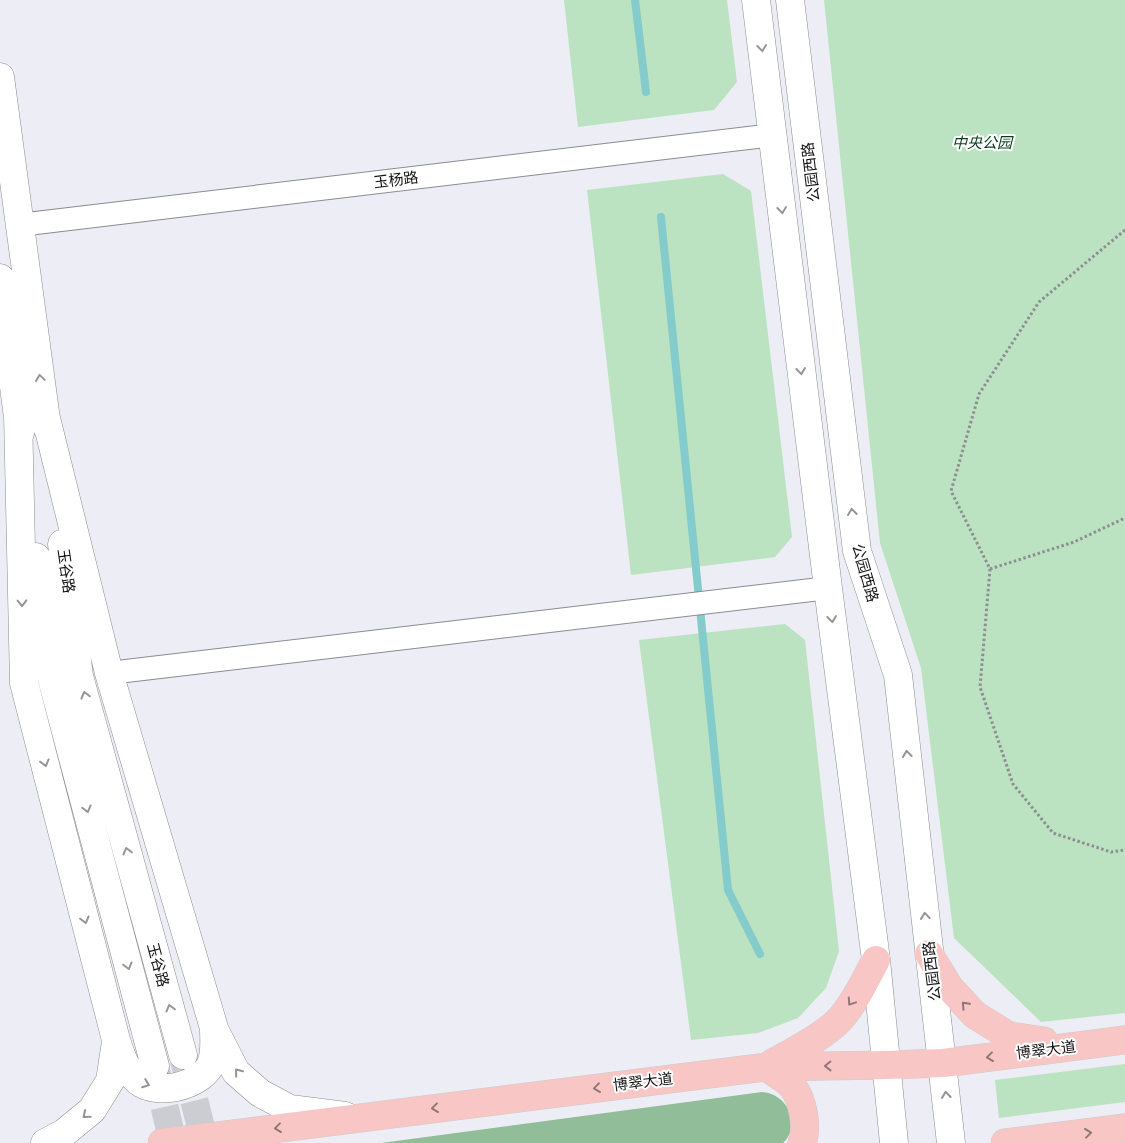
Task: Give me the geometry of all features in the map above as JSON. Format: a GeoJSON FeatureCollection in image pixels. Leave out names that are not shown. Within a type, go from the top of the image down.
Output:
{"type":"FeatureCollection","features":[{"type":"Feature","properties":{"kind":"main road"},"geometry":{"type":"LineString","coordinates":[[929,954],[949,987],[976,1016],[1009,1036],[1073,1046]]}},
{"type":"Feature","properties":{"kind":"main road"},"geometry":{"type":"LineString","coordinates":[[802,1143],[805,1134],[804,1111],[792,1086],[766,1067],[835,1024],[852,1002],[876,960]]}},
{"type":"Feature","properties":{"kind":"main road","name":"博翠大道"},"geometry":{"type":"LineString","coordinates":[[162,1143],[766,1067],[943,1063],[1125,1040]]}},
{"type":"Feature","properties":{"kind":"main road"},"geometry":{"type":"LineString","coordinates":[[1005,1143],[1125,1128]]}},
{"type":"Feature","properties":{"kind":"street"},"geometry":{"type":"LineString","coordinates":[[756,0],[876,960],[894,1143]]}},
{"type":"Feature","properties":{"kind":"street","name":"公园西路"},"geometry":{"type":"LineString","coordinates":[[790,0],[857,551],[898,675],[951,1143]]}},
{"type":"Feature","properties":{"kind":"street","name":"玉谷路"},"geometry":{"type":"LineString","coordinates":[[0,77],[80,676],[183,1055]]}},
{"type":"Feature","properties":{"kind":"street","name":"玉杨路"},"geometry":{"type":"LineString","coordinates":[[19,225],[773,136]]}},
{"type":"Feature","properties":{"kind":"street","name":"玉谷路"},"geometry":{"type":"LineString","coordinates":[[0,278],[52,679],[155,1066]]}},
{"type":"Feature","properties":{"kind":"street"},"geometry":{"type":"LineString","coordinates":[[44,410],[109,673],[214,1028],[236,1072],[260,1093],[290,1108],[361,1118]]}},
{"type":"Feature","properties":{"kind":"street"},"geometry":{"type":"LineString","coordinates":[[18,414],[12,684],[116,1040],[125,1066],[138,1082],[156,1088],[176,1088],[196,1081],[210,1067],[214,1051],[214,1028]]}},
{"type":"Feature","properties":{"kind":"street"},"geometry":{"type":"LineString","coordinates":[[109,673],[828,588]]}},
{"type":"Feature","properties":{"kind":"street"},"geometry":{"type":"LineString","coordinates":[[46,1143],[64,1133],[92,1110],[110,1082],[116,1040]]}},
{"type":"Feature","properties":{"kind":"path"},"geometry":{"type":"LineString","coordinates":[[1125,230],[1039,302],[979,394],[951,491],[990,569],[980,687],[1013,784],[1054,833],[1111,852],[1125,850]]}},
{"type":"Feature","properties":{"kind":"path"},"geometry":{"type":"LineString","coordinates":[[990,569],[1074,542],[1125,518]]}},
{"type":"Feature","properties":{"kind":"green space"},"geometry":{"type":"Polygon","coordinates":[[[564,0],[727,0],[737,82],[714,110],[578,127],[564,0]]]}},
{"type":"Feature","properties":{"kind":"green space","name":"中央公园"},"geometry":{"type":"Polygon","coordinates":[[[824,0],[1125,0],[1125,1013],[1041,1022],[954,938],[921,668],[880,543],[824,0]]]}},
{"type":"Feature","properties":{"kind":"green space"},"geometry":{"type":"Polygon","coordinates":[[[723,174],[751,191],[792,537],[775,557],[631,575],[587,190],[723,174]]]}},
{"type":"Feature","properties":{"kind":"green space"},"geometry":{"type":"Polygon","coordinates":[[[785,624],[805,640],[839,951],[826,988],[798,1018],[758,1033],[691,1040],[639,640],[785,624]]]}},
{"type":"Feature","properties":{"kind":"green space"},"geometry":{"type":"Polygon","coordinates":[[[1125,1064],[1125,1102],[999,1118],[995,1080],[1125,1064]]]}},
{"type":"Feature","properties":{"kind":"green space"},"geometry":{"type":"Polygon","coordinates":[[[762,1092],[779,1098],[785,1104],[792,1119],[789,1136],[783,1143],[381,1143],[762,1092]]]}},
{"type":"Feature","properties":{"kind":"waterway"},"geometry":{"type":"LineString","coordinates":[[635,0],[646,92]]}},
{"type":"Feature","properties":{"kind":"waterway"},"geometry":{"type":"LineString","coordinates":[[661,217],[728,890],[760,954]]}},
{"type":"Feature","properties":{"kind":"tunnel"},"geometry":{"type":"LineString","coordinates":[[184,1060],[205,1143]]}},
{"type":"Feature","properties":{"kind":"tunnel"},"geometry":{"type":"LineString","coordinates":[[155,1066],[173,1143]]}}]}
